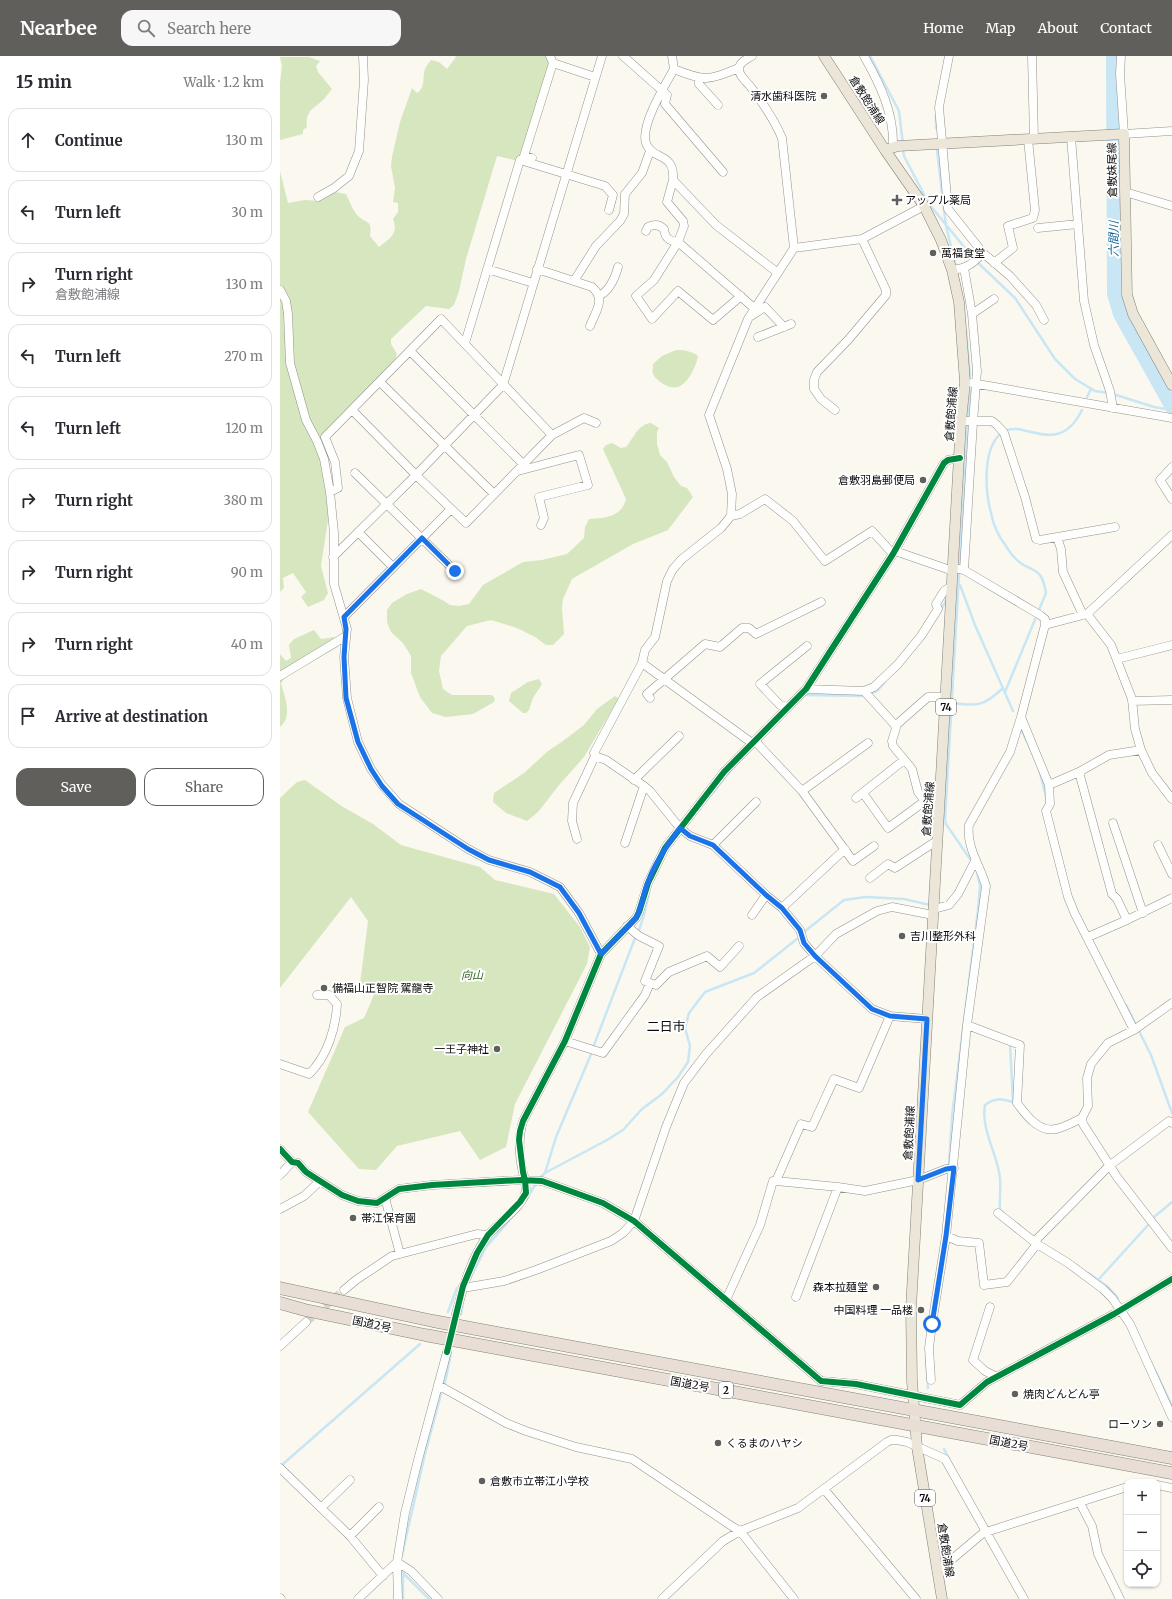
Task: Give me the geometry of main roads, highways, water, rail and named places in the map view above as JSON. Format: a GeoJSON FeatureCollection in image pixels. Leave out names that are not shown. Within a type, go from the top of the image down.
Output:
{"type":"FeatureCollection","features":[{"type":"Feature","properties":{"kind":"highway","name":"国道2号"},"geometry":{"type":"LineString","coordinates":[[280,1288],[440,1323],[1172,1458]]}},
{"type":"Feature","properties":{"kind":"highway","name":"国道2号"},"geometry":{"type":"LineString","coordinates":[[280,1303],[305,1310],[425,1335],[1172,1473]]}},
{"type":"Feature","properties":{"kind":"main road","name":"倉敷飽浦線"},"geometry":{"type":"LineString","coordinates":[[824,56],[896,147],[941,240],[952,270],[959,302],[968,421],[960,458],[958,570],[952,586],[911,1308],[913,1396],[917,1447],[942,1599]]}},
{"type":"Feature","properties":{"kind":"main road","name":"倉敷妹尾線"},"geometry":{"type":"LineString","coordinates":[[896,147],[1122,134],[1125,192],[1126,284],[1129,304],[1172,385]]}},
{"type":"Feature","properties":{"kind":"waterway"},"geometry":{"type":"LineString","coordinates":[[870,56],[899,111],[903,144]]}},
{"type":"Feature","properties":{"kind":"waterway","name":"六間川"},"geometry":{"type":"LineString","coordinates":[[1113,56],[1114,294],[1120,314],[1172,407]]}},
{"type":"Feature","properties":{"kind":"waterway"},"geometry":{"type":"LineString","coordinates":[[936,116],[936,128]]}},
{"type":"Feature","properties":{"kind":"waterway"},"geometry":{"type":"LineString","coordinates":[[903,149],[904,156],[929,204],[974,259],[1015,298],[1055,359],[1075,379],[1095,391],[1108,393]]}},
{"type":"Feature","properties":{"kind":"waterway"},"geometry":{"type":"LineString","coordinates":[[937,150],[946,226],[955,263]]}},
{"type":"Feature","properties":{"kind":"waterway"},"geometry":{"type":"LineString","coordinates":[[966,330],[970,376]]}},
{"type":"Feature","properties":{"kind":"waterway"},"geometry":{"type":"LineString","coordinates":[[1087,397],[1091,389]]}},
{"type":"Feature","properties":{"kind":"waterway"},"geometry":{"type":"LineString","coordinates":[[970,859],[946,824],[945,820],[968,417],[971,390]]}},
{"type":"Feature","properties":{"kind":"waterway"},"geometry":{"type":"LineString","coordinates":[[1113,394],[1154,407],[1172,410]]}},
{"type":"Feature","properties":{"kind":"waterway"},"geometry":{"type":"LineString","coordinates":[[1005,692],[1046,593],[1040,575],[1022,564],[1009,551],[1003,542],[992,517],[987,493],[988,458],[991,447],[1003,432],[1011,429],[1052,435],[1062,432],[1073,424],[1082,410]]}},
{"type":"Feature","properties":{"kind":"waterway"},"geometry":{"type":"LineString","coordinates":[[960,585],[975,625],[1013,711]]}},
{"type":"Feature","properties":{"kind":"waterway"},"geometry":{"type":"LineString","coordinates":[[940,611],[946,601]]}},
{"type":"Feature","properties":{"kind":"waterway"},"geometry":{"type":"LineString","coordinates":[[871,693],[877,691],[885,682]]}},
{"type":"Feature","properties":{"kind":"waterway"},"geometry":{"type":"LineString","coordinates":[[952,703],[968,705],[980,704],[990,699],[1003,688]]}},
{"type":"Feature","properties":{"kind":"waterway"},"geometry":{"type":"LineString","coordinates":[[805,695],[862,696]]}},
{"type":"Feature","properties":{"kind":"waterway"},"geometry":{"type":"LineString","coordinates":[[1020,727],[1030,748]]}},
{"type":"Feature","properties":{"kind":"waterway"},"geometry":{"type":"LineString","coordinates":[[711,795],[732,769]]}},
{"type":"Feature","properties":{"kind":"waterway"},"geometry":{"type":"LineString","coordinates":[[1039,769],[1046,797]]}},
{"type":"Feature","properties":{"kind":"waterway"},"geometry":{"type":"LineString","coordinates":[[949,1166],[952,1116],[978,910],[980,886],[977,872]]}},
{"type":"Feature","properties":{"kind":"waterway"},"geometry":{"type":"LineString","coordinates":[[639,930],[650,888]]}},
{"type":"Feature","properties":{"kind":"waterway"},"geometry":{"type":"LineString","coordinates":[[804,932],[844,900],[866,897],[904,899],[930,905]]}},
{"type":"Feature","properties":{"kind":"waterway"},"geometry":{"type":"LineString","coordinates":[[594,1045],[635,938]]}},
{"type":"Feature","properties":{"kind":"waterway"},"geometry":{"type":"LineString","coordinates":[[541,1177],[545,1173],[623,1130],[642,1109],[662,1094],[678,1077],[688,1062],[690,1046],[685,1028],[689,1013],[705,992],[754,973],[797,939]]}},
{"type":"Feature","properties":{"kind":"waterway"},"geometry":{"type":"LineString","coordinates":[[1126,1005],[1151,1055],[1172,1113]]}},
{"type":"Feature","properties":{"kind":"waterway"},"geometry":{"type":"LineString","coordinates":[[1003,1212],[1000,1210],[999,1172],[987,1131],[984,1114],[985,1105],[989,1102],[995,1100],[1013,1102],[1010,1043]]}},
{"type":"Feature","properties":{"kind":"waterway"},"geometry":{"type":"LineString","coordinates":[[545,1173],[556,1137],[592,1052]]}},
{"type":"Feature","properties":{"kind":"waterway"},"geometry":{"type":"LineString","coordinates":[[526,1200],[535,1185]]}},
{"type":"Feature","properties":{"kind":"waterway"},"geometry":{"type":"LineString","coordinates":[[1153,1218],[1172,1202]]}},
{"type":"Feature","properties":{"kind":"waterway"},"geometry":{"type":"LineString","coordinates":[[470,1279],[486,1247],[509,1221]]}},
{"type":"Feature","properties":{"kind":"waterway"},"geometry":{"type":"LineString","coordinates":[[1088,1273],[1098,1280],[1149,1224]]}},
{"type":"Feature","properties":{"kind":"waterway"},"geometry":{"type":"LineString","coordinates":[[1098,1280],[1108,1287],[1118,1298]]}},
{"type":"Feature","properties":{"kind":"waterway"},"geometry":{"type":"LineString","coordinates":[[448,1312],[457,1288]]}},
{"type":"Feature","properties":{"kind":"waterway"},"geometry":{"type":"LineString","coordinates":[[461,1314],[464,1297]]}},
{"type":"Feature","properties":{"kind":"waterway"},"geometry":{"type":"LineString","coordinates":[[283,1464],[420,1344]]}},
{"type":"Feature","properties":{"kind":"waterway"},"geometry":{"type":"LineString","coordinates":[[445,1383],[451,1353]]}},
{"type":"Feature","properties":{"kind":"waterway"},"geometry":{"type":"LineString","coordinates":[[926,1356],[928,1388]]}},
{"type":"Feature","properties":{"kind":"waterway"},"geometry":{"type":"LineString","coordinates":[[1155,1370],[1172,1406]]}},
{"type":"Feature","properties":{"kind":"waterway"},"geometry":{"type":"LineString","coordinates":[[402,1555],[425,1454],[441,1394]]}},
{"type":"Feature","properties":{"kind":"waterway"},"geometry":{"type":"LineString","coordinates":[[944,1449],[949,1459]]}},
{"type":"Feature","properties":{"kind":"waterway"},"geometry":{"type":"LineString","coordinates":[[403,1573],[429,1599]]}},
{"type":"Feature","properties":{"kind":"waterway"},"geometry":{"type":"LineString","coordinates":[[403,1574],[403,1599]]}},
{"type":"Feature","properties":{"kind":"tunnel"},"geometry":{"type":"LineString","coordinates":[[306,1322],[344,1290]]}},
{"type":"Feature","properties":{"kind":"tunnel"},"geometry":{"type":"LineString","coordinates":[[447,1352],[456,1314]]}},
{"type":"Feature","properties":{"kind":"place","name":"清水歯科医院"},"geometry":{"type":"Point","coordinates":[824,96]}},
{"type":"Feature","properties":{"kind":"place","name":"アップル薬局"},"geometry":{"type":"Point","coordinates":[897,200]}},
{"type":"Feature","properties":{"kind":"place","name":"萬福食堂"},"geometry":{"type":"Point","coordinates":[933,253]}},
{"type":"Feature","properties":{"kind":"place","name":"倉敷羽島郵便局"},"geometry":{"type":"Point","coordinates":[923,480]}},
{"type":"Feature","properties":{"kind":"place","name":"吉川整形外科"},"geometry":{"type":"Point","coordinates":[902,936]}},
{"type":"Feature","properties":{"kind":"place","name":"備福山正智院 駕龍寺"},"geometry":{"type":"Point","coordinates":[324,988]}},
{"type":"Feature","properties":{"kind":"place","name":"一王子神社"},"geometry":{"type":"Point","coordinates":[497,1049]}},
{"type":"Feature","properties":{"kind":"place","name":"帯江保育園"},"geometry":{"type":"Point","coordinates":[353,1218]}},
{"type":"Feature","properties":{"kind":"place","name":"森本拉麺堂"},"geometry":{"type":"Point","coordinates":[876,1287]}},
{"type":"Feature","properties":{"kind":"place","name":"中国料理 一品楼"},"geometry":{"type":"Point","coordinates":[921,1310]}},
{"type":"Feature","properties":{"kind":"place","name":"焼肉どんどん亭"},"geometry":{"type":"Point","coordinates":[1015,1394]}},
{"type":"Feature","properties":{"kind":"place","name":"ローソン"},"geometry":{"type":"Point","coordinates":[1160,1424]}},
{"type":"Feature","properties":{"kind":"place","name":"くるまのハヤシ"},"geometry":{"type":"Point","coordinates":[718,1443]}},
{"type":"Feature","properties":{"kind":"place","name":"倉敷市立帯江小学校"},"geometry":{"type":"Point","coordinates":[482,1481]}},
{"type":"Feature","properties":{"kind":"district","name":"二日市"},"geometry":{"type":"Point","coordinates":[666,1026]}},
{"type":"Feature","properties":{"kind":"park label","name":"向山"},"geometry":{"type":"Point","coordinates":[472,975]}}]}
